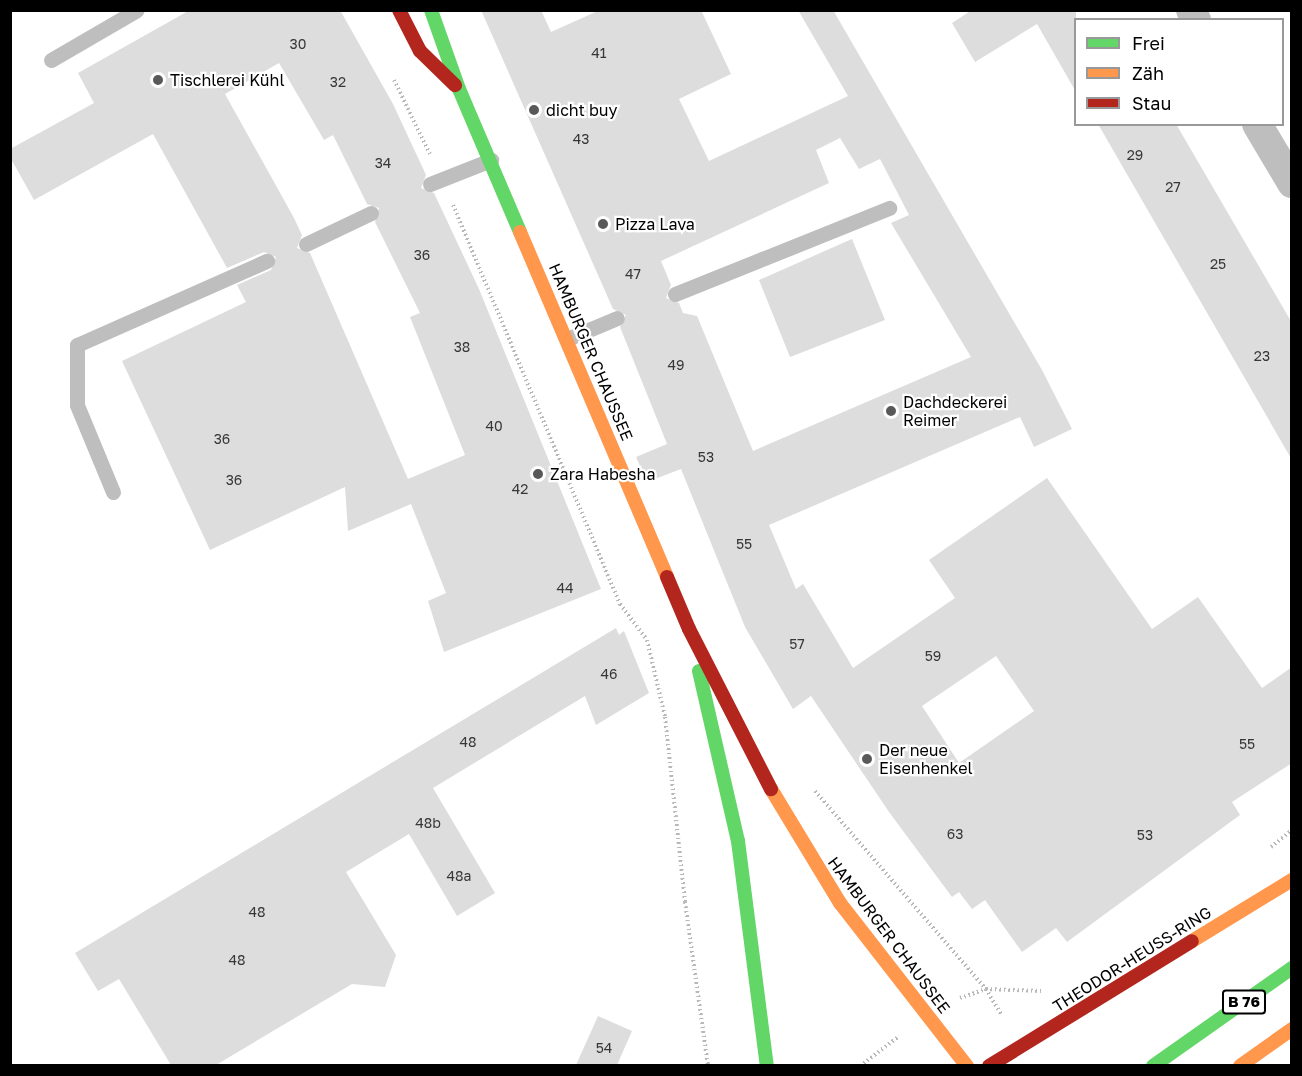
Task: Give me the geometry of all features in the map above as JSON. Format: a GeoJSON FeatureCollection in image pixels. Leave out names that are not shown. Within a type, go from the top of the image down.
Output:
{"type":"FeatureCollection","features":[{"type":"Feature","properties":{"kind":"main road","name":"HAMBURGER CHAUSSEE"},"geometry":{"type":"LineString","coordinates":[[399,10],[420,51],[459,89]]}},
{"type":"Feature","properties":{"kind":"main road","name":"HAMBURGER CHAUSSEE"},"geometry":{"type":"LineString","coordinates":[[431,10],[459,89],[689,629],[783,814],[840,903],[967,1065]]}},
{"type":"Feature","properties":{"kind":"main road","name":"HAMBURGER CHAUSSEE"},"geometry":{"type":"LineString","coordinates":[[689,629],[738,841],[767,1065]]}},
{"type":"Feature","properties":{"kind":"main road","name":"THEODOR-HEUSS-RING"},"geometry":{"type":"LineString","coordinates":[[989,1065],[1292,880]]}},
{"type":"Feature","properties":{"kind":"main road","name":"B 76"},"geometry":{"type":"LineString","coordinates":[[1154,1065],[1292,968]]}},
{"type":"Feature","properties":{"kind":"main road"},"geometry":{"type":"LineString","coordinates":[[1240,1065],[1292,1029]]}},
{"type":"Feature","properties":{"kind":"street"},"geometry":{"type":"LineString","coordinates":[[1258,126],[1292,183]]}},
{"type":"Feature","properties":{"kind":"lane"},"geometry":{"type":"LineString","coordinates":[[51,60],[137,10]]}},
{"type":"Feature","properties":{"kind":"lane"},"geometry":{"type":"LineString","coordinates":[[436,182],[491,160]]}},
{"type":"Feature","properties":{"kind":"lane"},"geometry":{"type":"LineString","coordinates":[[675,294],[889,208]]}},
{"type":"Feature","properties":{"kind":"lane"},"geometry":{"type":"LineString","coordinates":[[306,244],[371,213]]}},
{"type":"Feature","properties":{"kind":"lane"},"geometry":{"type":"LineString","coordinates":[[113,492],[77,405],[77,345],[267,261]]}},
{"type":"Feature","properties":{"kind":"lane"},"geometry":{"type":"LineString","coordinates":[[567,339],[617,318]]}},
{"type":"Feature","properties":{"kind":"path"},"geometry":{"type":"LineString","coordinates":[[392,74],[436,182],[506,326],[620,604],[647,640],[665,717],[685,902],[708,1065]]}},
{"type":"Feature","properties":{"kind":"path"},"geometry":{"type":"LineString","coordinates":[[808,784],[986,989]]}},
{"type":"Feature","properties":{"kind":"path"},"geometry":{"type":"LineString","coordinates":[[1268,849],[1292,830]]}},
{"type":"Feature","properties":{"kind":"path"},"geometry":{"type":"LineString","coordinates":[[860,1065],[927,1015],[986,989],[1040,991],[1050,985]]}},
{"type":"Feature","properties":{"kind":"building"},"geometry":{"type":"Polygon","coordinates":[[[190,10],[340,10],[393,104],[426,175],[421,188],[434,193],[479,289],[601,589],[444,652],[428,601],[446,593],[411,504],[348,531],[345,487],[210,550],[122,361],[246,302],[237,285],[271,270],[276,257],[264,252],[227,268],[153,134],[34,200],[10,157],[10,149],[94,103],[78,73],[190,10]],[[279,63],[225,94],[294,218],[302,235],[297,248],[310,253],[408,479],[465,455],[410,317],[420,313],[375,222],[379,208],[367,204],[333,135],[324,140],[279,63]]]}},
{"type":"Feature","properties":{"kind":"building"},"geometry":{"type":"Polygon","coordinates":[[[481,10],[541,10],[551,32],[600,10],[701,10],[731,74],[679,99],[709,161],[848,96],[798,10],[833,10],[1042,370],[1072,429],[1034,447],[1020,417],[769,525],[796,589],[803,584],[853,668],[955,598],[929,560],[1047,478],[1152,629],[1198,597],[1262,688],[1292,667],[1292,763],[1232,802],[1240,815],[1067,942],[1056,928],[1022,952],[985,900],[972,909],[959,892],[952,897],[889,812],[811,696],[793,709],[745,627],[681,469],[647,482],[636,457],[667,444],[620,327],[626,315],[613,309],[481,10]],[[840,138],[816,150],[829,183],[661,261],[671,285],[666,298],[679,303],[683,313],[697,316],[753,451],[971,357],[891,223],[909,215],[880,159],[859,169],[840,138]],[[996,656],[922,706],[959,763],[1034,711],[996,656]]]}},
{"type":"Feature","properties":{"kind":"building"},"geometry":{"type":"Polygon","coordinates":[[[972,10],[1076,10],[1074,89],[1037,24],[975,62],[952,23],[972,10]]]}},
{"type":"Feature","properties":{"kind":"building"},"geometry":{"type":"Polygon","coordinates":[[[1099,126],[1177,126],[1292,323],[1292,460],[1099,126]]]}},
{"type":"Feature","properties":{"kind":"building"},"geometry":{"type":"Polygon","coordinates":[[[852,239],[885,320],[790,357],[759,280],[852,239]]]}},
{"type":"Feature","properties":{"kind":"building"},"geometry":{"type":"Polygon","coordinates":[[[616,628],[619,635],[624,631],[649,693],[596,725],[585,696],[433,788],[495,893],[457,916],[409,834],[346,872],[396,955],[385,987],[352,984],[216,1065],[171,1065],[119,979],[98,991],[75,953],[616,628]]]}},
{"type":"Feature","properties":{"kind":"building"},"geometry":{"type":"Polygon","coordinates":[[[598,1016],[632,1031],[617,1065],[576,1065],[598,1016]]]}},
{"type":"Feature","properties":{"kind":"traffic: fast"},"geometry":{"type":"LineString","coordinates":[[431,10],[459,89],[520,232]]}},
{"type":"Feature","properties":{"kind":"traffic: fast"},"geometry":{"type":"LineString","coordinates":[[699,671],[738,841],[767,1066]]}},
{"type":"Feature","properties":{"kind":"traffic: fast"},"geometry":{"type":"LineString","coordinates":[[1153,1066],[1292,968]]}},
{"type":"Feature","properties":{"kind":"traffic: slow"},"geometry":{"type":"LineString","coordinates":[[520,232],[667,577]]}},
{"type":"Feature","properties":{"kind":"traffic: slow"},"geometry":{"type":"LineString","coordinates":[[771,789],[840,903],[967,1066]]}},
{"type":"Feature","properties":{"kind":"traffic: slow"},"geometry":{"type":"LineString","coordinates":[[1192,941],[1292,880]]}},
{"type":"Feature","properties":{"kind":"traffic: slow"},"geometry":{"type":"LineString","coordinates":[[1240,1066],[1292,1029]]}},
{"type":"Feature","properties":{"kind":"traffic: jam"},"geometry":{"type":"LineString","coordinates":[[399,10],[420,51],[455,85]]}},
{"type":"Feature","properties":{"kind":"traffic: jam"},"geometry":{"type":"LineString","coordinates":[[667,577],[689,629],[771,789]]}},
{"type":"Feature","properties":{"kind":"traffic: jam"},"geometry":{"type":"LineString","coordinates":[[989,1066],[1192,941]]}},
{"type":"Feature","properties":{"kind":"place","name":"Tischlerei Kühl"},"geometry":{"type":"Point","coordinates":[158,80]}},
{"type":"Feature","properties":{"kind":"place","name":"dicht buy"},"geometry":{"type":"Point","coordinates":[534,110]}},
{"type":"Feature","properties":{"kind":"place","name":"Pizza Lava"},"geometry":{"type":"Point","coordinates":[603,224]}},
{"type":"Feature","properties":{"kind":"place","name":"Dachdeckerei Reimer"},"geometry":{"type":"Point","coordinates":[891,411]}},
{"type":"Feature","properties":{"kind":"place","name":"Zara Habesha"},"geometry":{"type":"Point","coordinates":[538,474]}},
{"type":"Feature","properties":{"kind":"place","name":"Der neue Eisenhenkel"},"geometry":{"type":"Point","coordinates":[867,759]}}]}
